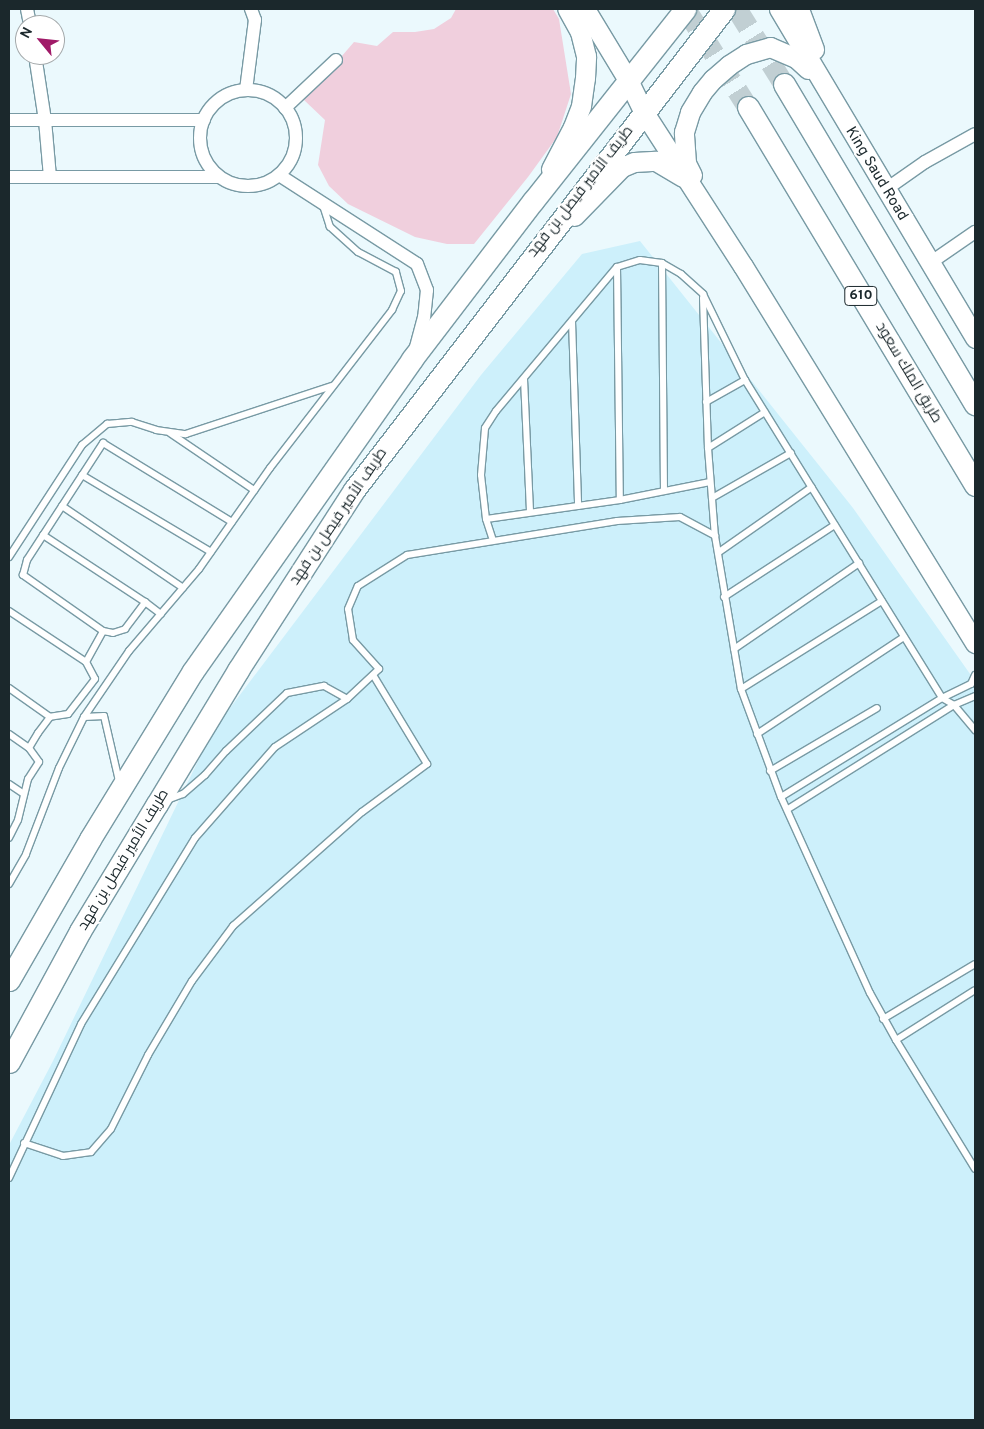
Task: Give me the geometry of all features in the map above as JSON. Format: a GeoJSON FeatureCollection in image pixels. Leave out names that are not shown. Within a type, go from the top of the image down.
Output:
{"type":"FeatureCollection","features":[{"type":"Feature","properties":{"kind":"main road"},"geometry":{"type":"LineString","coordinates":[[533,201],[574,127],[581,106],[586,56],[580,32],[568,9]]}},
{"type":"Feature","properties":{"kind":"main road"},"geometry":{"type":"LineString","coordinates":[[585,9],[628,80],[643,111],[709,212],[975,643]]}},
{"type":"Feature","properties":{"kind":"main road","name":"طريف الأمير فيصل بن فهد"},"geometry":{"type":"LineString","coordinates":[[9,980],[193,671],[412,359],[533,201],[685,9]]}},
{"type":"Feature","properties":{"kind":"main road","name":"طريف الأمير فيصل بن فهد"},"geometry":{"type":"LineString","coordinates":[[9,1062],[80,931],[238,670],[354,490],[516,276],[724,9]]}},
{"type":"Feature","properties":{"kind":"main road","name":"King Saud Road"},"geometry":{"type":"LineString","coordinates":[[779,9],[885,190],[975,338]]}},
{"type":"Feature","properties":{"kind":"main road"},"geometry":{"type":"LineString","coordinates":[[799,9],[846,124]]}},
{"type":"Feature","properties":{"kind":"main road"},"geometry":{"type":"LineString","coordinates":[[709,212],[686,163],[684,146],[684,132],[690,112],[702,92],[729,65],[746,54],[770,47],[796,58],[821,82]]}},
{"type":"Feature","properties":{"kind":"main road","name":"610"},"geometry":{"type":"LineString","coordinates":[[784,84],[975,404]]}},
{"type":"Feature","properties":{"kind":"main road","name":"طريق الملك سعود"},"geometry":{"type":"LineString","coordinates":[[748,106],[975,485]]}},
{"type":"Feature","properties":{"kind":"main road"},"geometry":{"type":"LineString","coordinates":[[516,276],[622,168],[634,162],[656,161],[676,172],[692,185]]}},
{"type":"Feature","properties":{"kind":"street"},"geometry":{"type":"LineString","coordinates":[[246,90],[255,20],[251,9]]}},
{"type":"Feature","properties":{"kind":"street"},"geometry":{"type":"LineString","coordinates":[[285,108],[336,60]]}},
{"type":"Feature","properties":{"kind":"street"},"geometry":{"type":"LineString","coordinates":[[37,65],[45,120],[50,177]]}},
{"type":"Feature","properties":{"kind":"street"},"geometry":{"type":"LineString","coordinates":[[246,90],[260,92],[274,98],[285,108],[293,120],[296,142],[289,164],[279,175],[265,183],[250,187],[234,184],[219,177],[208,166],[202,152],[200,136],[204,120],[210,109],[220,99],[232,93],[246,90]]}},
{"type":"Feature","properties":{"kind":"street"},"geometry":{"type":"LineString","coordinates":[[9,120],[204,120]]}},
{"type":"Feature","properties":{"kind":"street"},"geometry":{"type":"LineString","coordinates":[[885,190],[925,162],[975,134]]}},
{"type":"Feature","properties":{"kind":"street"},"geometry":{"type":"LineString","coordinates":[[279,175],[417,264],[427,290],[424,317],[412,359]]}},
{"type":"Feature","properties":{"kind":"street"},"geometry":{"type":"LineString","coordinates":[[9,177],[219,177]]}},
{"type":"Feature","properties":{"kind":"street"},"geometry":{"type":"LineString","coordinates":[[930,263],[975,232]]}},
{"type":"Feature","properties":{"kind":"lane"},"geometry":{"type":"LineString","coordinates":[[9,884],[26,854],[59,768],[84,717],[130,651],[211,552],[254,490],[392,310],[401,291],[396,272],[358,252],[330,227],[323,204]]}},
{"type":"Feature","properties":{"kind":"lane"},"geometry":{"type":"LineString","coordinates":[[493,540],[486,519],[481,475],[485,428],[496,411],[617,267],[640,260],[662,263],[682,274],[703,294],[745,380],[942,698],[954,705],[975,730]]}},
{"type":"Feature","properties":{"kind":"lane"},"geometry":{"type":"LineString","coordinates":[[662,263],[664,492]]}},
{"type":"Feature","properties":{"kind":"lane"},"geometry":{"type":"LineString","coordinates":[[617,267],[620,500]]}},
{"type":"Feature","properties":{"kind":"lane"},"geometry":{"type":"LineString","coordinates":[[703,294],[708,448],[715,536],[740,689],[781,798],[788,809],[884,1019],[975,1169]]}},
{"type":"Feature","properties":{"kind":"lane"},"geometry":{"type":"LineString","coordinates":[[572,322],[578,506]]}},
{"type":"Feature","properties":{"kind":"lane"},"geometry":{"type":"LineString","coordinates":[[524,379],[530,512]]}},
{"type":"Feature","properties":{"kind":"lane"},"geometry":{"type":"LineString","coordinates":[[706,402],[745,380]]}},
{"type":"Feature","properties":{"kind":"lane"},"geometry":{"type":"LineString","coordinates":[[9,557],[82,446],[107,424],[132,422],[186,434],[212,427],[333,385]]}},
{"type":"Feature","properties":{"kind":"lane"},"geometry":{"type":"LineString","coordinates":[[708,448],[765,412]]}},
{"type":"Feature","properties":{"kind":"lane"},"geometry":{"type":"LineString","coordinates":[[167,431],[254,490]]}},
{"type":"Feature","properties":{"kind":"lane"},"geometry":{"type":"LineString","coordinates":[[145,602],[125,629],[113,633],[103,631],[23,575],[27,560],[103,443],[232,522]]}},
{"type":"Feature","properties":{"kind":"lane"},"geometry":{"type":"LineString","coordinates":[[712,498],[791,453]]}},
{"type":"Feature","properties":{"kind":"lane"},"geometry":{"type":"LineString","coordinates":[[82,475],[211,552]]}},
{"type":"Feature","properties":{"kind":"lane"},"geometry":{"type":"LineString","coordinates":[[486,519],[620,500],[710,482]]}},
{"type":"Feature","properties":{"kind":"lane"},"geometry":{"type":"LineString","coordinates":[[719,552],[812,487]]}},
{"type":"Feature","properties":{"kind":"lane"},"geometry":{"type":"LineString","coordinates":[[62,506],[183,588]]}},
{"type":"Feature","properties":{"kind":"lane"},"geometry":{"type":"LineString","coordinates":[[9,1178],[81,1024],[195,838],[275,747],[347,699],[380,669],[353,640],[348,609],[358,586],[407,555],[618,521],[680,517],[715,536]]}},
{"type":"Feature","properties":{"kind":"lane"},"geometry":{"type":"LineString","coordinates":[[724,597],[835,526]]}},
{"type":"Feature","properties":{"kind":"lane"},"geometry":{"type":"LineString","coordinates":[[43,535],[161,614]]}},
{"type":"Feature","properties":{"kind":"lane"},"geometry":{"type":"LineString","coordinates":[[734,649],[859,564]]}},
{"type":"Feature","properties":{"kind":"lane"},"geometry":{"type":"LineString","coordinates":[[740,689],[882,601]]}},
{"type":"Feature","properties":{"kind":"lane"},"geometry":{"type":"LineString","coordinates":[[9,611],[86,662],[95,679],[68,714],[50,718],[38,733],[30,748]]}},
{"type":"Feature","properties":{"kind":"lane"},"geometry":{"type":"LineString","coordinates":[[86,662],[103,631]]}},
{"type":"Feature","properties":{"kind":"lane"},"geometry":{"type":"LineString","coordinates":[[757,734],[904,637]]}},
{"type":"Feature","properties":{"kind":"lane"},"geometry":{"type":"LineString","coordinates":[[24,1143],[63,1156],[91,1152],[111,1129],[148,1054],[192,981],[234,926],[362,812],[427,764],[373,675]]}},
{"type":"Feature","properties":{"kind":"lane"},"geometry":{"type":"LineString","coordinates":[[781,798],[942,698],[971,684],[975,675]]}},
{"type":"Feature","properties":{"kind":"lane"},"geometry":{"type":"LineString","coordinates":[[157,804],[183,794],[205,775],[226,751],[287,693],[324,686],[347,699]]}},
{"type":"Feature","properties":{"kind":"lane"},"geometry":{"type":"LineString","coordinates":[[9,688],[50,718]]}},
{"type":"Feature","properties":{"kind":"lane"},"geometry":{"type":"LineString","coordinates":[[788,809],[954,705],[975,696]]}},
{"type":"Feature","properties":{"kind":"lane"},"geometry":{"type":"LineString","coordinates":[[770,771],[877,708]]}},
{"type":"Feature","properties":{"kind":"lane"},"geometry":{"type":"LineString","coordinates":[[84,717],[104,716],[121,790]]}},
{"type":"Feature","properties":{"kind":"lane"},"geometry":{"type":"LineString","coordinates":[[9,734],[30,748],[40,762],[28,779],[18,820],[9,836]]}},
{"type":"Feature","properties":{"kind":"lane"},"geometry":{"type":"LineString","coordinates":[[9,784],[24,794]]}},
{"type":"Feature","properties":{"kind":"lane"},"geometry":{"type":"LineString","coordinates":[[884,1019],[975,964]]}},
{"type":"Feature","properties":{"kind":"lane"},"geometry":{"type":"LineString","coordinates":[[896,1040],[975,990]]}},
{"type":"Feature","properties":{"kind":"shaded area"},"geometry":{"type":"Polygon","coordinates":[[[456,9],[553,9],[559,19],[571,94],[557,137],[528,177],[474,244],[447,244],[415,237],[348,204],[329,186],[318,165],[325,120],[304,100],[354,42],[377,46],[393,32],[415,32],[434,29],[451,18],[456,9]]]}},
{"type":"Feature","properties":{"kind":"shaded area"},"geometry":{"type":"Polygon","coordinates":[[[640,241],[853,508],[975,681],[975,1420],[9,1420],[9,1145],[53,1061],[212,732],[481,375],[582,254],[640,241]]]}},
{"type":"Feature","properties":{"kind":"tunnel"},"geometry":{"type":"LineString","coordinates":[[686,9],[748,107]]}},
{"type":"Feature","properties":{"kind":"tunnel"},"geometry":{"type":"LineString","coordinates":[[737,9],[784,84]]}}]}
